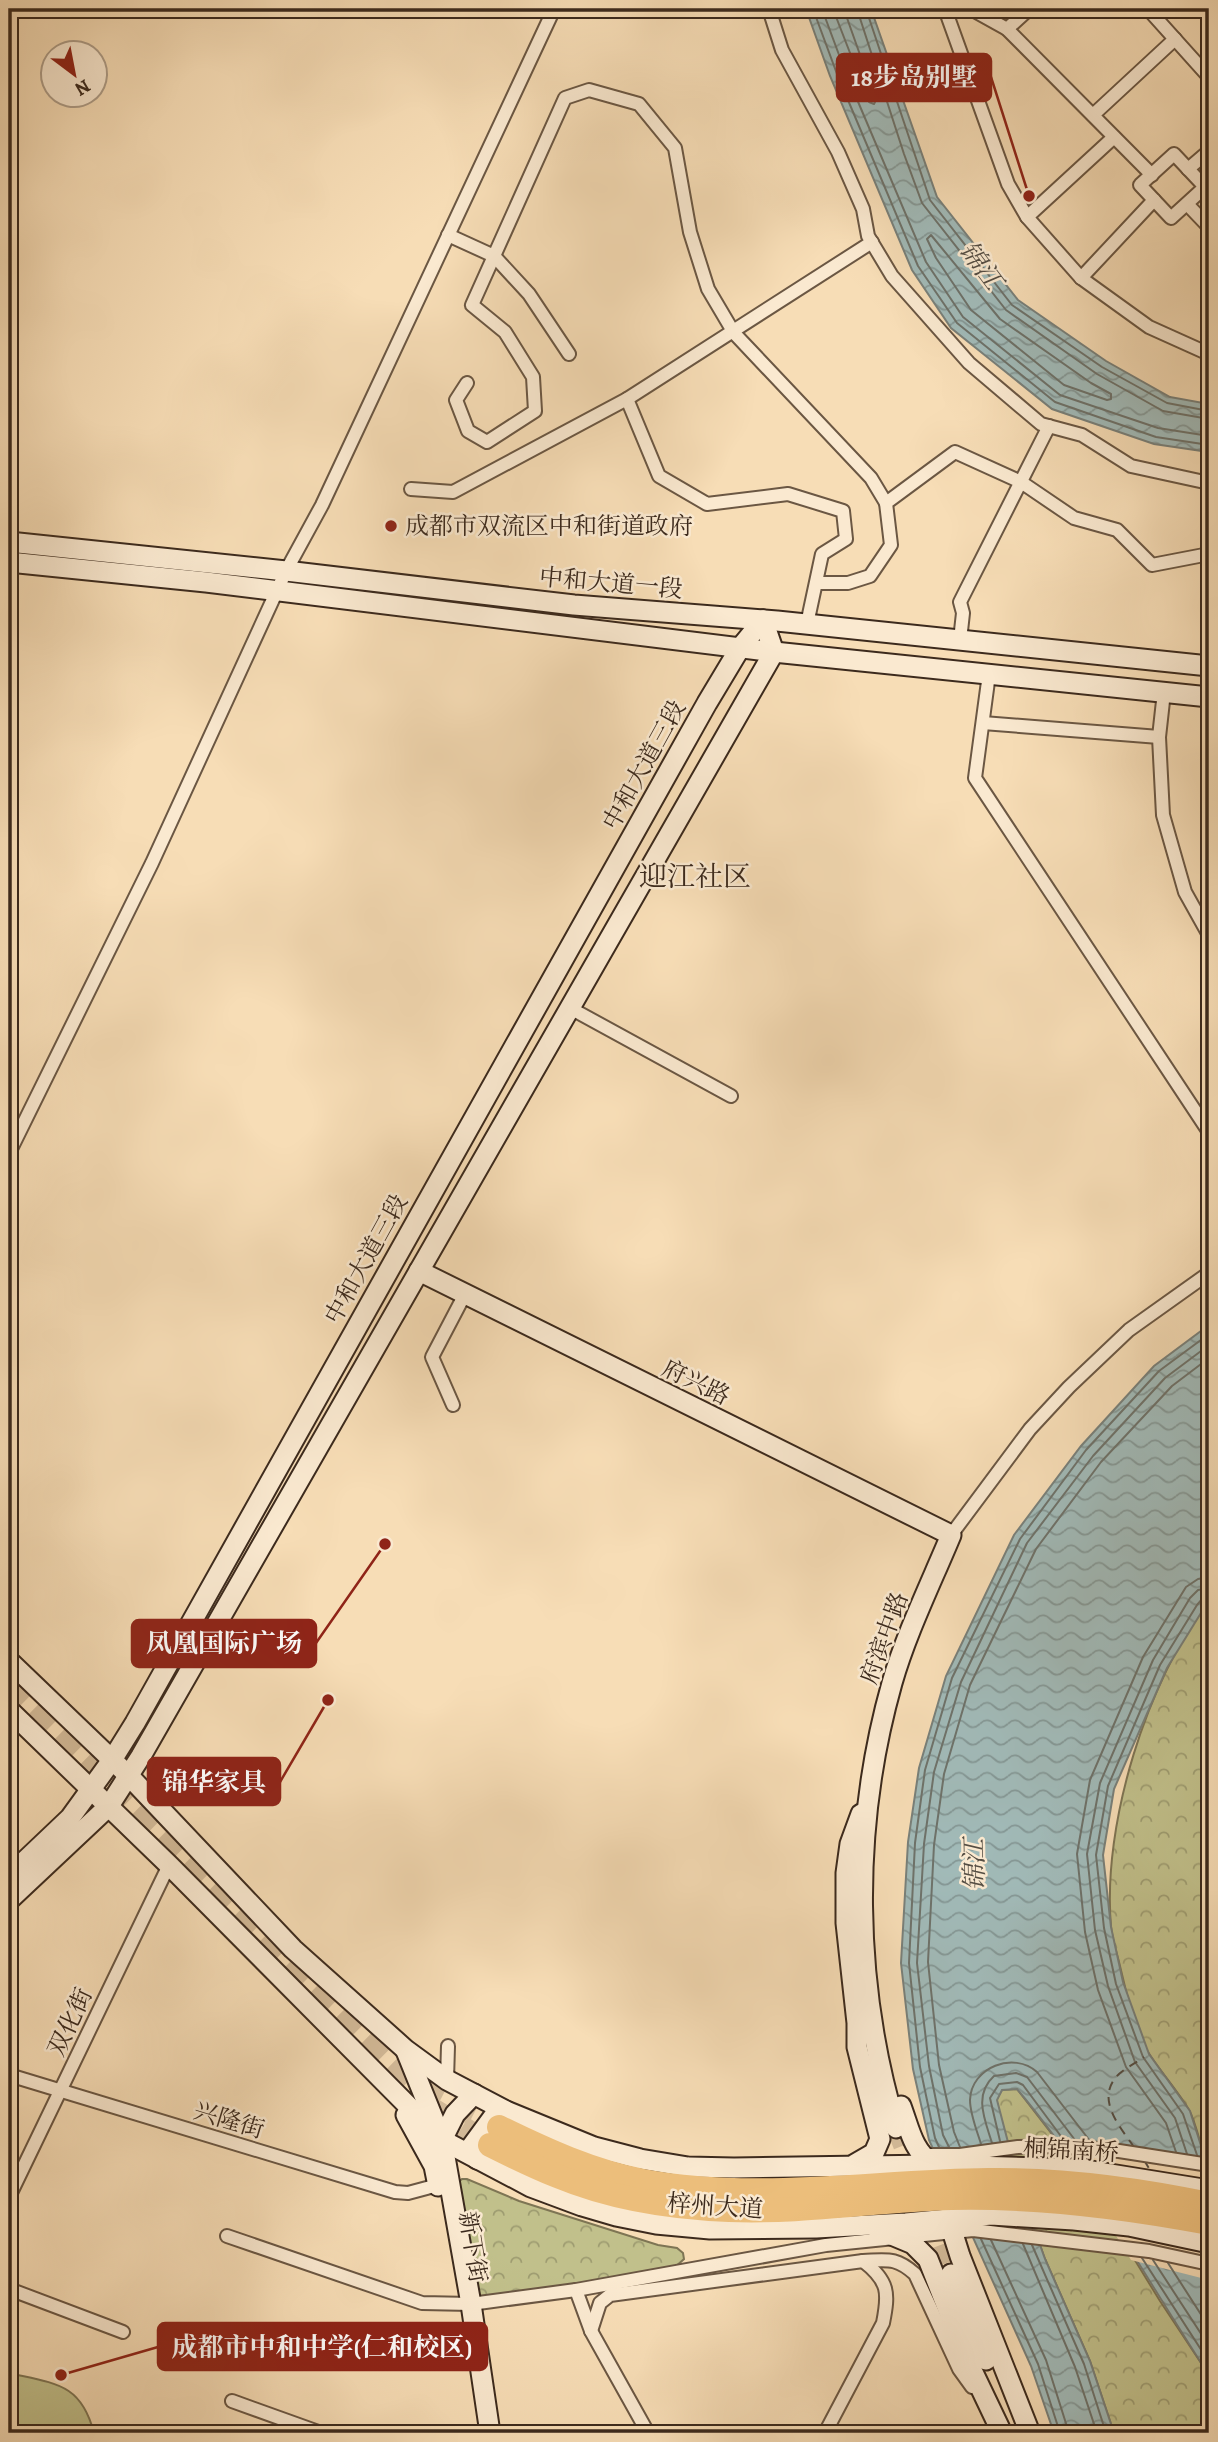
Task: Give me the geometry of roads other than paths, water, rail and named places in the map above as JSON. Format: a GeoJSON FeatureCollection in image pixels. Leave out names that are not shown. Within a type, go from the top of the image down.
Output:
{"type":"FeatureCollection","features":[{"type":"Feature","properties":{"kind":"highway","name":"梓州大道"},"geometry":{"type":"LineString","coordinates":[[493,2135],[559,2177],[634,2198],[676,2205],[728,2210],[779,2210],[944,2192]]}},
{"type":"Feature","properties":{"kind":"highway","name":"桐锦南桥"},"geometry":{"type":"LineString","coordinates":[[944,2192],[990,2180],[1080,2184],[1168,2195],[1209,2204]]}},
{"type":"Feature","properties":{"kind":"highway"},"geometry":{"type":"LineString","coordinates":[[944,2192],[1083,2203],[1209,2223]]}},
{"type":"Feature","properties":{"kind":"main road","name":"中和大道一段"},"geometry":{"type":"LineString","coordinates":[[9,542],[574,605],[807,624],[1209,666]]}},
{"type":"Feature","properties":{"kind":"main road","name":"中和大道一段"},"geometry":{"type":"LineString","coordinates":[[9,562],[206,582],[774,652],[1209,697]]}},
{"type":"Feature","properties":{"kind":"main road","name":"中和大道三段"},"geometry":{"type":"LineString","coordinates":[[9,1876],[70,1818],[112,1760],[740,648],[763,620]]}},
{"type":"Feature","properties":{"kind":"main road"},"geometry":{"type":"LineString","coordinates":[[9,1900],[109,1806],[129,1776],[774,652],[763,620]]}},
{"type":"Feature","properties":{"kind":"main road","name":"府兴路"},"geometry":{"type":"LineString","coordinates":[[419,1271],[951,1535]]}},
{"type":"Feature","properties":{"kind":"main road","name":"府滨中路"},"geometry":{"type":"LineString","coordinates":[[950,2272],[944,2192],[895,2132],[866,1986],[862,1918],[870,1786],[880,1730],[892,1681],[951,1535]]}},
{"type":"Feature","properties":{"kind":"main road"},"geometry":{"type":"LineString","coordinates":[[9,1661],[129,1776],[293,1949],[406,2050],[447,2080],[474,2094],[493,2135],[531,2187],[582,2206],[656,2224],[760,2230],[906,2223],[944,2192]]}},
{"type":"Feature","properties":{"kind":"main road"},"geometry":{"type":"LineString","coordinates":[[9,1710],[169,1865],[442,2140]]}},
{"type":"Feature","properties":{"kind":"main road","name":"新下街"},"geometry":{"type":"LineString","coordinates":[[406,2050],[442,2140],[479,2433]]}},
{"type":"Feature","properties":{"kind":"main road","name":"新下街"},"geometry":{"type":"LineString","coordinates":[[385,2082],[417,2132],[436,2176],[490,2433]]}},
{"type":"Feature","properties":{"kind":"main road"},"geometry":{"type":"LineString","coordinates":[[436,2176],[442,2140],[455,2114],[474,2094]]}},
{"type":"Feature","properties":{"kind":"main road"},"geometry":{"type":"LineString","coordinates":[[858,2163],[874,2153],[895,2132]]}},
{"type":"Feature","properties":{"kind":"main road"},"geometry":{"type":"LineString","coordinates":[[442,2140],[493,2135],[594,2147],[688,2167],[858,2163],[944,2192],[991,2215],[1074,2220],[1160,2231],[1209,2242]]}},
{"type":"Feature","properties":{"kind":"main road","name":"桐锦南桥"},"geometry":{"type":"LineString","coordinates":[[944,2192],[1079,2169],[1209,2190]]}},
{"type":"Feature","properties":{"kind":"main road"},"geometry":{"type":"LineString","coordinates":[[867,2225],[901,2238],[950,2272],[1030,2433]]}},
{"type":"Feature","properties":{"kind":"main road"},"geometry":{"type":"LineString","coordinates":[[950,2272],[971,2368],[998,2426]]}},
{"type":"Feature","properties":{"kind":"main road"},"geometry":{"type":"LineString","coordinates":[[950,2272],[1016,2433]]}},
{"type":"Feature","properties":{"kind":"street"},"geometry":{"type":"LineString","coordinates":[[9,1153],[152,863],[286,571],[322,505],[554,9]]}},
{"type":"Feature","properties":{"kind":"street"},"geometry":{"type":"LineString","coordinates":[[769,9],[782,50],[838,152],[858,197],[868,236],[892,276],[968,363],[1041,424],[1082,435],[1131,466],[1209,484]]}},
{"type":"Feature","properties":{"kind":"street"},"geometry":{"type":"LineString","coordinates":[[945,9],[1008,184],[1027,217],[1081,278],[1149,327],[1209,354]]}},
{"type":"Feature","properties":{"kind":"street"},"geometry":{"type":"LineString","coordinates":[[971,9],[1007,29],[1152,175]]}},
{"type":"Feature","properties":{"kind":"street"},"geometry":{"type":"LineString","coordinates":[[1007,29],[1029,9]]}},
{"type":"Feature","properties":{"kind":"street"},"geometry":{"type":"LineString","coordinates":[[1148,9],[1209,77]]}},
{"type":"Feature","properties":{"kind":"street"},"geometry":{"type":"LineString","coordinates":[[1093,115],[1175,39]]}},
{"type":"Feature","properties":{"kind":"street"},"geometry":{"type":"LineString","coordinates":[[467,383],[456,400],[468,431],[487,442],[535,411],[533,377],[505,332],[472,306],[565,98],[589,90],[639,104],[676,148],[690,232],[704,278],[734,333],[871,478],[886,503],[891,545],[870,576],[848,583],[817,583]]}},
{"type":"Feature","properties":{"kind":"street"},"geometry":{"type":"LineString","coordinates":[[1027,217],[1114,137]]}},
{"type":"Feature","properties":{"kind":"street"},"geometry":{"type":"LineString","coordinates":[[1188,169],[1209,150]]}},
{"type":"Feature","properties":{"kind":"street"},"geometry":{"type":"LineString","coordinates":[[1174,154],[1188,169],[1205,187],[1171,218],[1140,185],[1174,154]]}},
{"type":"Feature","properties":{"kind":"street"},"geometry":{"type":"LineString","coordinates":[[1081,278],[1154,200]]}},
{"type":"Feature","properties":{"kind":"street"},"geometry":{"type":"LineString","coordinates":[[1187,204],[1209,227]]}},
{"type":"Feature","properties":{"kind":"street"},"geometry":{"type":"LineString","coordinates":[[448,235],[494,256],[528,294],[569,354]]}},
{"type":"Feature","properties":{"kind":"street"},"geometry":{"type":"LineString","coordinates":[[411,489],[453,492],[627,399],[734,333],[872,242]]}},
{"type":"Feature","properties":{"kind":"street"},"geometry":{"type":"LineString","coordinates":[[627,399],[659,476],[707,504],[788,494],[843,511],[846,539],[822,554],[807,624]]}},
{"type":"Feature","properties":{"kind":"street"},"geometry":{"type":"LineString","coordinates":[[960,640],[963,613],[960,602],[1049,426]]}},
{"type":"Feature","properties":{"kind":"street"},"geometry":{"type":"LineString","coordinates":[[886,503],[955,452],[1021,482],[1074,518],[1117,530],[1152,565],[1209,554]]}},
{"type":"Feature","properties":{"kind":"street"},"geometry":{"type":"LineString","coordinates":[[989,674],[975,778],[1209,1132]]}},
{"type":"Feature","properties":{"kind":"street"},"geometry":{"type":"LineString","coordinates":[[1164,692],[1159,737],[1163,815],[1185,892],[1209,935]]}},
{"type":"Feature","properties":{"kind":"street"},"geometry":{"type":"LineString","coordinates":[[983,723],[1159,737]]}},
{"type":"Feature","properties":{"kind":"street"},"geometry":{"type":"LineString","coordinates":[[570,1008],[731,1096]]}},
{"type":"Feature","properties":{"kind":"street","name":"府滨中路"},"geometry":{"type":"LineString","coordinates":[[951,1535],[1029,1431],[1069,1387],[1129,1330],[1209,1273]]}},
{"type":"Feature","properties":{"kind":"street"},"geometry":{"type":"LineString","coordinates":[[453,1405],[432,1357],[465,1294]]}},
{"type":"Feature","properties":{"kind":"street","name":"双化街"},"geometry":{"type":"LineString","coordinates":[[9,2197],[169,1865]]}},
{"type":"Feature","properties":{"kind":"street"},"geometry":{"type":"LineString","coordinates":[[447,2080],[448,2046]]}},
{"type":"Feature","properties":{"kind":"street","name":"兴隆街"},"geometry":{"type":"LineString","coordinates":[[9,2075],[395,2192],[408,2193],[436,2176]]}},
{"type":"Feature","properties":{"kind":"street","name":"桐锦南桥"},"geometry":{"type":"LineString","coordinates":[[944,2192],[960,2155],[1018,2147],[1055,2146],[1119,2151],[1209,2165]]}},
{"type":"Feature","properties":{"kind":"street"},"geometry":{"type":"LineString","coordinates":[[227,2235],[422,2303],[464,2304],[576,2291],[826,2245],[901,2238],[944,2192],[1149,2250],[1209,2263]]}},
{"type":"Feature","properties":{"kind":"street"},"geometry":{"type":"LineString","coordinates":[[591,2331],[600,2303],[610,2295],[894,2259],[915,2274],[959,2369],[998,2426]]}},
{"type":"Feature","properties":{"kind":"street"},"geometry":{"type":"LineString","coordinates":[[825,2433],[883,2323],[887,2289],[882,2278],[863,2261]]}},
{"type":"Feature","properties":{"kind":"street"},"geometry":{"type":"LineString","coordinates":[[9,2289],[123,2332]]}},
{"type":"Feature","properties":{"kind":"street"},"geometry":{"type":"LineString","coordinates":[[576,2291],[591,2331],[648,2433]]}},
{"type":"Feature","properties":{"kind":"street"},"geometry":{"type":"LineString","coordinates":[[232,2401],[321,2433]]}},
{"type":"Feature","properties":{"kind":"water","name":"锦江"},"geometry":{"type":"Polygon","coordinates":[[[806,9],[871,9],[937,197],[1018,300],[1106,361],[1170,397],[1209,404],[1209,452],[1154,444],[1052,409],[951,328],[912,270],[830,76],[806,9]]]}},
{"type":"Feature","properties":{"kind":"water","name":"锦江"},"geometry":{"type":"Polygon","coordinates":[[[1209,1325],[1209,1600],[1167,1668],[1114,1789],[1103,1855],[1111,1927],[1123,1982],[1149,2054],[1190,2111],[1204,2155],[1209,2162],[1209,2375],[1069,2157],[1017,2089],[1002,2090],[997,2100],[1021,2192],[1045,2259],[1090,2361],[1114,2433],[1054,2433],[1031,2366],[929,2140],[913,2069],[901,1963],[908,1842],[919,1768],[946,1676],[1014,1535],[1081,1446],[1154,1366],[1209,1325]]]}},
{"type":"Feature","properties":{"kind":"tunnel"},"geometry":{"type":"LineString","coordinates":[[9,1683],[422,2087],[499,2127]]}},
{"type":"Feature","properties":{"kind":"tunnel"},"geometry":{"type":"LineString","coordinates":[[431,2109],[490,2145]]}},
{"type":"Feature","properties":{"kind":"tunnel"},"geometry":{"type":"LineString","coordinates":[[896,2128],[916,2180]]}},
{"type":"Feature","properties":{"kind":"tunnel"},"geometry":{"type":"LineString","coordinates":[[930,2218],[951,2274]]}},
{"type":"Feature","properties":{"kind":"place","name":"18步岛别墅"},"geometry":{"type":"Point","coordinates":[1029,196]}},
{"type":"Feature","properties":{"kind":"place","name":"成都市双流区中和街道政府"},"geometry":{"type":"Point","coordinates":[391,526]}},
{"type":"Feature","properties":{"kind":"place","name":"凤凰国际广场"},"geometry":{"type":"Point","coordinates":[385,1544]}},
{"type":"Feature","properties":{"kind":"place","name":"锦华家具"},"geometry":{"type":"Point","coordinates":[328,1700]}},
{"type":"Feature","properties":{"kind":"place","name":"成都市中和中学(仁和校区)"},"geometry":{"type":"Point","coordinates":[61,2375]}},
{"type":"Feature","properties":{"kind":"district","name":"迎江社区"},"geometry":{"type":"Point","coordinates":[695,876]}}]}
